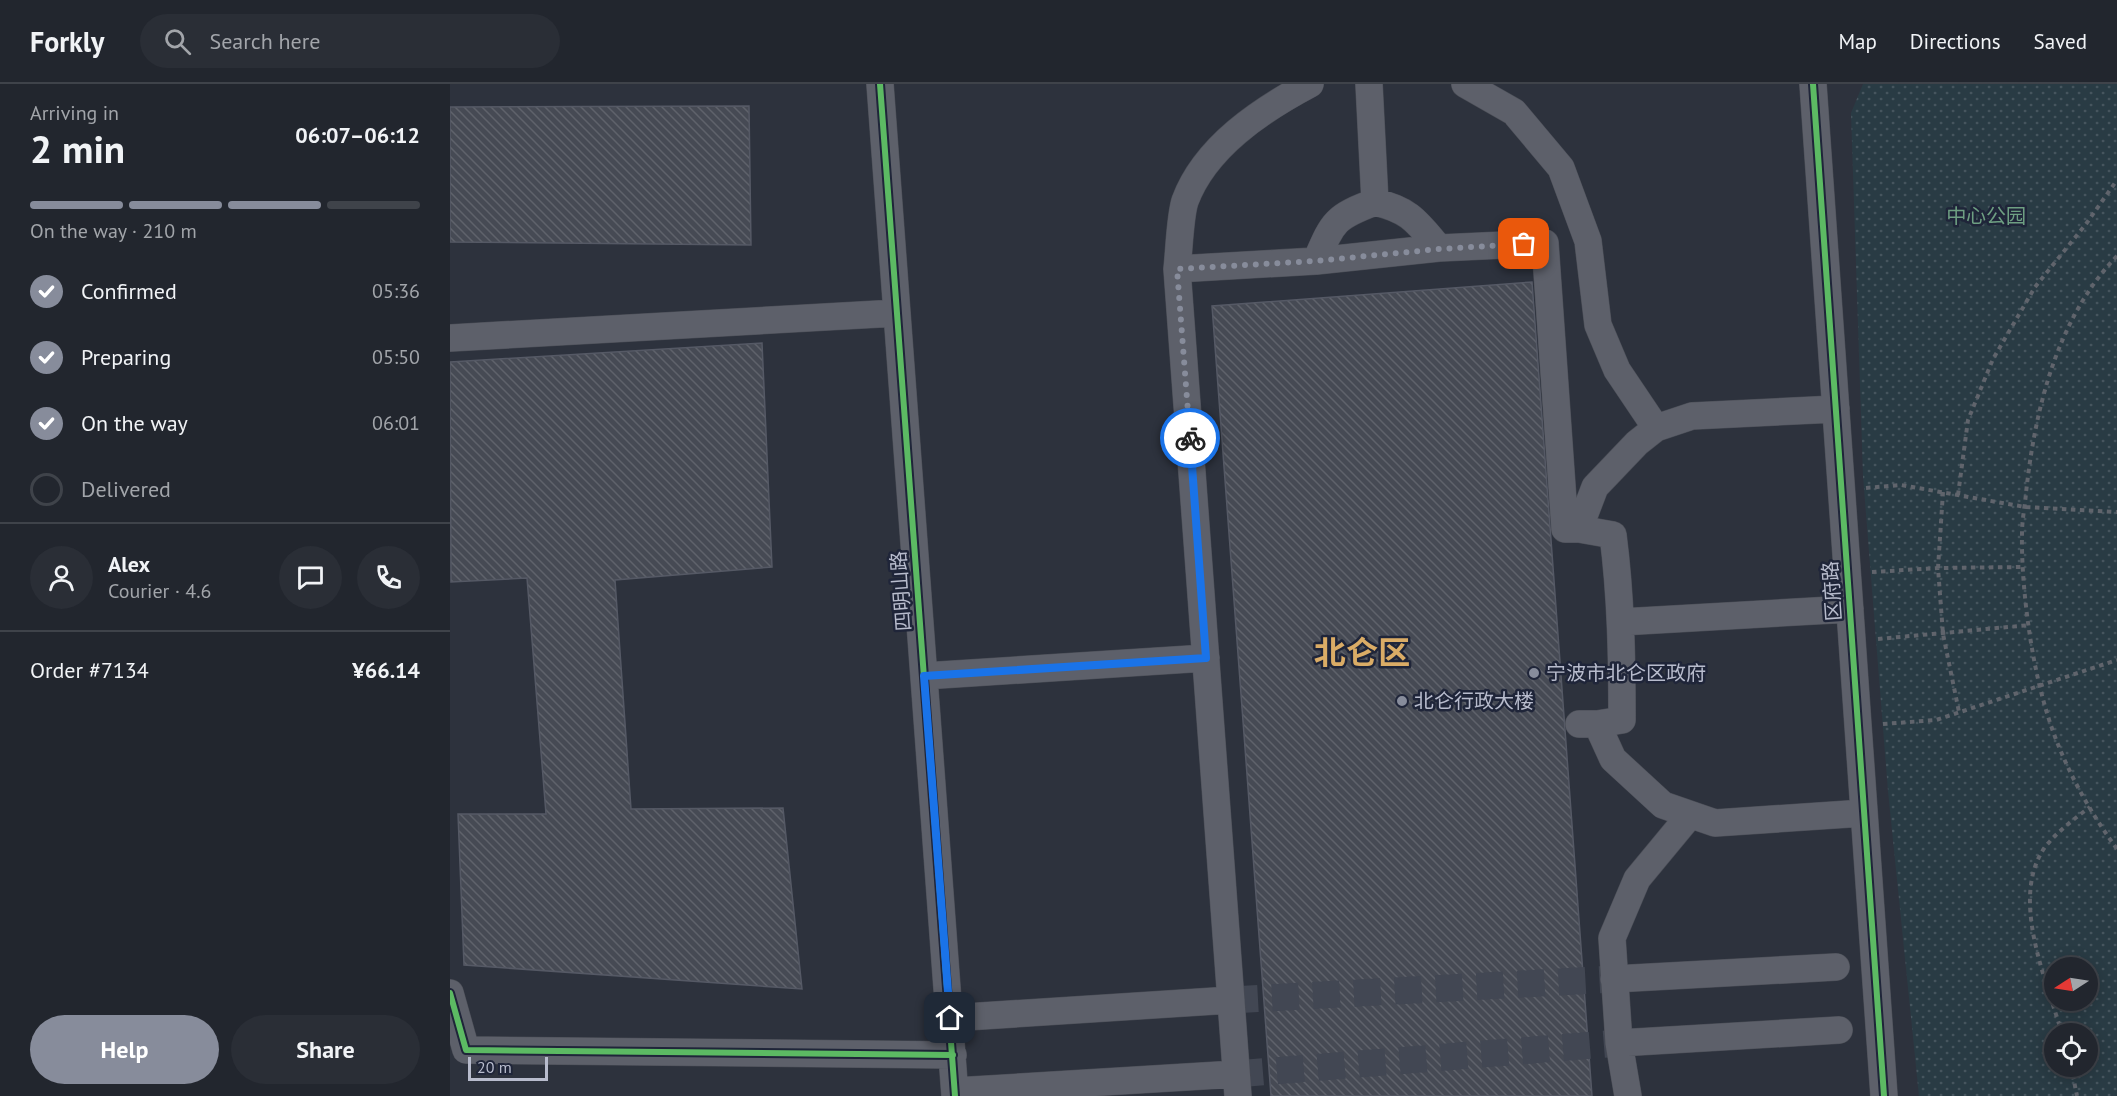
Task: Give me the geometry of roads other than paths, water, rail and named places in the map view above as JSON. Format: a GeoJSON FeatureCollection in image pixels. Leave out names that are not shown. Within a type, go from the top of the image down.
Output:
{"type":"FeatureCollection","features":[{"type":"Feature","properties":{"kind":"street","name":"四明山路"},"geometry":{"type":"LineString","coordinates":[[880,84],[955,1094]]}},
{"type":"Feature","properties":{"kind":"street"},"geometry":{"type":"LineString","coordinates":[[955,1094],[1237,1085],[1177,269],[1184,202],[1205,163],[1243,127],[1280,100],[1310,84]]}},
{"type":"Feature","properties":{"kind":"street"},"geometry":{"type":"LineString","coordinates":[[1369,84],[1375,202]]}},
{"type":"Feature","properties":{"kind":"street"},"geometry":{"type":"LineString","coordinates":[[1465,84],[1514,112],[1561,168],[1588,241],[1598,325],[1617,370],[1656,428]]}},
{"type":"Feature","properties":{"kind":"street","name":"区府路"},"geometry":{"type":"LineString","coordinates":[[1813,84],[1884,1096]]}},
{"type":"Feature","properties":{"kind":"street"},"geometry":{"type":"LineString","coordinates":[[1316,261],[1330,227],[1349,212],[1375,202],[1397,207],[1416,221],[1439,249]]}},
{"type":"Feature","properties":{"kind":"street"},"geometry":{"type":"LineString","coordinates":[[1177,269],[1316,261],[1439,249],[1588,241]]}},
{"type":"Feature","properties":{"kind":"street"},"geometry":{"type":"LineString","coordinates":[[1545,243],[1565,529],[1579,529],[1612,536],[1617,566],[1622,720],[1588,724],[1613,759],[1663,805],[1690,815],[1715,823],[1864,813]]}},
{"type":"Feature","properties":{"kind":"street"},"geometry":{"type":"LineString","coordinates":[[450,338],[897,313]]}},
{"type":"Feature","properties":{"kind":"street"},"geometry":{"type":"LineString","coordinates":[[1579,529],[1595,487],[1637,443],[1656,428],[1692,416],[1836,409]]}},
{"type":"Feature","properties":{"kind":"street"},"geometry":{"type":"LineString","coordinates":[[1620,622],[1850,609]]}},
{"type":"Feature","properties":{"kind":"street"},"geometry":{"type":"LineString","coordinates":[[924,676],[1206,658]]}},
{"type":"Feature","properties":{"kind":"street"},"geometry":{"type":"LineString","coordinates":[[1628,1096],[1619,1043],[1612,938],[1637,879],[1690,815]]}},
{"type":"Feature","properties":{"kind":"street"},"geometry":{"type":"LineString","coordinates":[[1614,979],[1836,967]]}},
{"type":"Feature","properties":{"kind":"street"},"geometry":{"type":"LineString","coordinates":[[450,993],[466,1050],[952,1054]]}},
{"type":"Feature","properties":{"kind":"street"},"geometry":{"type":"LineString","coordinates":[[950,1018],[1231,1000]]}},
{"type":"Feature","properties":{"kind":"street"},"geometry":{"type":"LineString","coordinates":[[1619,1043],[1839,1030]]}},
{"type":"Feature","properties":{"kind":"tunnel"},"geometry":{"type":"LineString","coordinates":[[1231,1000],[1614,979]]}},
{"type":"Feature","properties":{"kind":"tunnel"},"geometry":{"type":"LineString","coordinates":[[1236,1074],[1619,1043]]}},
{"type":"Feature","properties":{"kind":"place","name":"宁波市北仑区政府"},"geometry":{"type":"Point","coordinates":[1534,673]}},
{"type":"Feature","properties":{"kind":"place","name":"北仑行政大楼"},"geometry":{"type":"Point","coordinates":[1402,701]}},
{"type":"Feature","properties":{"kind":"district","name":"北仑区"},"geometry":{"type":"Point","coordinates":[1362,652]}},
{"type":"Feature","properties":{"kind":"park label","name":"中心公园"},"geometry":{"type":"Point","coordinates":[1986,216]}}]}
